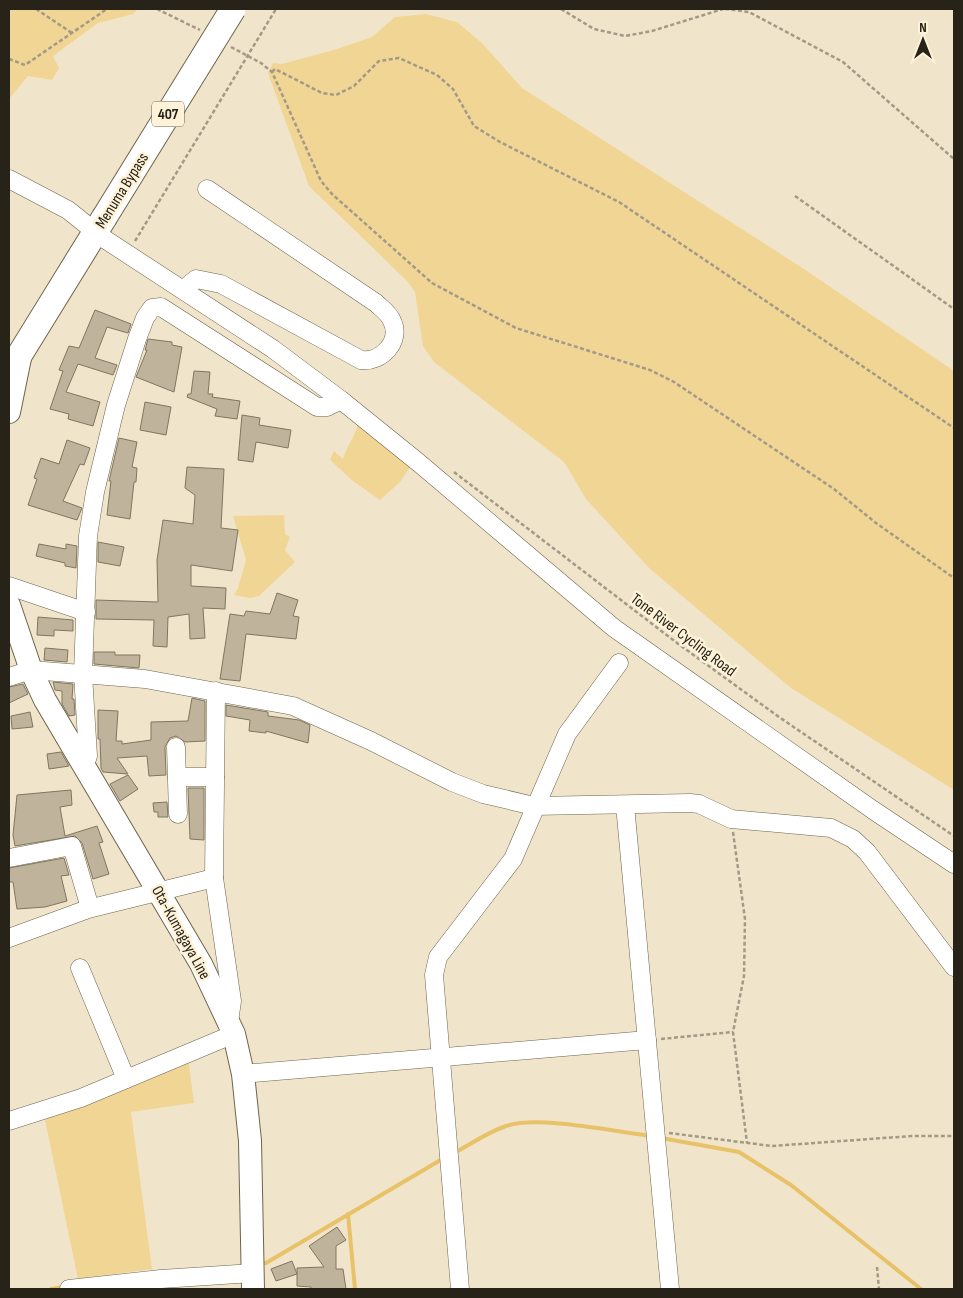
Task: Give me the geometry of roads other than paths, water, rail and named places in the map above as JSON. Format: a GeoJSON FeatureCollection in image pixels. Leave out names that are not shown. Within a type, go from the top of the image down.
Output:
{"type":"FeatureCollection","features":[{"type":"Feature","properties":{"kind":"highway","name":"Menuma Bypass"},"geometry":{"type":"LineString","coordinates":[[95,221],[216,9]]}},
{"type":"Feature","properties":{"kind":"highway","name":"Menuma Bypass"},"geometry":{"type":"LineString","coordinates":[[9,372],[15,347],[232,9]]}},
{"type":"Feature","properties":{"kind":"main road"},"geometry":{"type":"LineString","coordinates":[[9,412],[15,347]]}},
{"type":"Feature","properties":{"kind":"main road","name":"Ota-Kumagaya Line"},"geometry":{"type":"LineString","coordinates":[[9,605],[31,670],[45,700],[202,964],[232,1028],[243,1074],[250,1142],[253,1281]]}},
{"type":"Feature","properties":{"kind":"street"},"geometry":{"type":"LineString","coordinates":[[9,179],[68,210],[95,221],[184,289],[272,349],[340,400],[419,464],[614,628],[857,800],[954,864]]}},
{"type":"Feature","properties":{"kind":"street"},"geometry":{"type":"LineString","coordinates":[[184,289],[196,279],[221,284],[361,360],[371,362],[382,356],[392,343],[395,333],[393,322],[387,312],[376,303],[207,189]]}},
{"type":"Feature","properties":{"kind":"street"},"geometry":{"type":"LineString","coordinates":[[84,767],[88,756],[83,674],[88,536],[95,492],[116,404],[145,318],[152,308],[161,307],[317,407],[327,407],[340,400]]}},
{"type":"Feature","properties":{"kind":"street"},"geometry":{"type":"LineString","coordinates":[[9,586],[86,612]]}},
{"type":"Feature","properties":{"kind":"street"},"geometry":{"type":"LineString","coordinates":[[460,1289],[434,975],[438,957],[513,860],[534,806],[567,734],[619,663]]}},
{"type":"Feature","properties":{"kind":"street"},"geometry":{"type":"LineString","coordinates":[[9,677],[31,670],[145,680],[293,706],[371,741],[452,782],[483,794],[534,806],[690,803],[698,804],[731,819],[820,826],[841,832],[853,839],[876,862],[954,966]]}},
{"type":"Feature","properties":{"kind":"street"},"geometry":{"type":"LineString","coordinates":[[9,1121],[81,1098],[126,1080],[232,1028],[232,1001],[214,878],[216,691]]}},
{"type":"Feature","properties":{"kind":"street"},"geometry":{"type":"LineString","coordinates":[[176,747],[178,814]]}},
{"type":"Feature","properties":{"kind":"street"},"geometry":{"type":"LineString","coordinates":[[177,777],[215,777]]}},
{"type":"Feature","properties":{"kind":"street"},"geometry":{"type":"LineString","coordinates":[[625,805],[670,1289]]}},
{"type":"Feature","properties":{"kind":"street"},"geometry":{"type":"LineString","coordinates":[[9,858],[72,846],[90,908]]}},
{"type":"Feature","properties":{"kind":"street"},"geometry":{"type":"LineString","coordinates":[[9,938],[90,908],[214,878]]}},
{"type":"Feature","properties":{"kind":"street"},"geometry":{"type":"LineString","coordinates":[[80,968],[126,1080]]}},
{"type":"Feature","properties":{"kind":"street"},"geometry":{"type":"LineString","coordinates":[[243,1074],[441,1059],[647,1040]]}},
{"type":"Feature","properties":{"kind":"street"},"geometry":{"type":"LineString","coordinates":[[69,1289],[180,1277],[253,1281]]}},
{"type":"Feature","properties":{"kind":"waterway"},"geometry":{"type":"LineString","coordinates":[[454,1153],[493,1131],[520,1123],[557,1123],[652,1136]]}},
{"type":"Feature","properties":{"kind":"waterway"},"geometry":{"type":"LineString","coordinates":[[661,1138],[739,1152],[791,1185],[921,1289]]}},
{"type":"Feature","properties":{"kind":"waterway"},"geometry":{"type":"LineString","coordinates":[[259,1264],[266,1263],[444,1158]]}},
{"type":"Feature","properties":{"kind":"waterway"},"geometry":{"type":"LineString","coordinates":[[348,1214],[355,1289]]}},
{"type":"Feature","properties":{"kind":"waterway"},"geometry":{"type":"LineString","coordinates":[[51,1289],[64,1287]]}}]}
